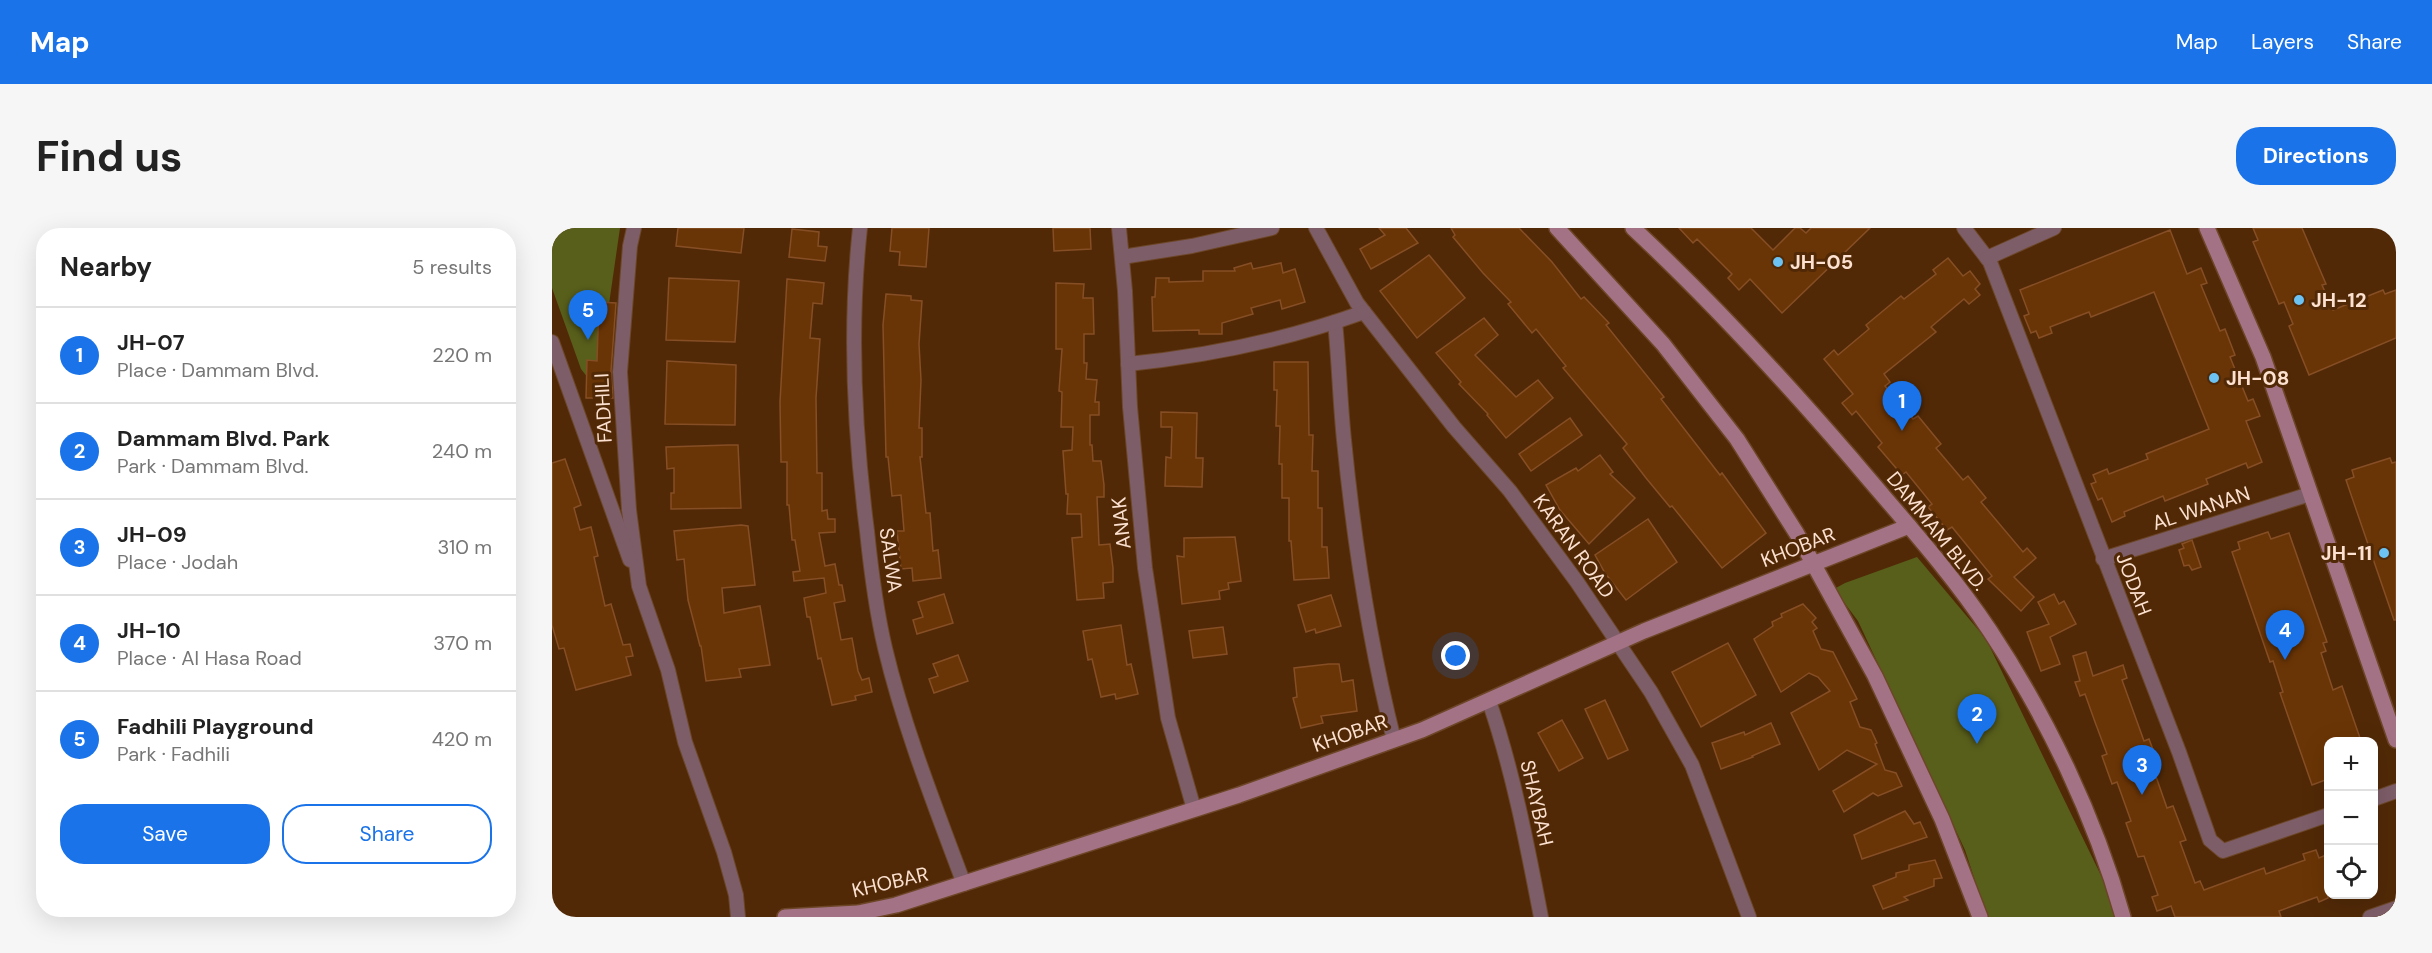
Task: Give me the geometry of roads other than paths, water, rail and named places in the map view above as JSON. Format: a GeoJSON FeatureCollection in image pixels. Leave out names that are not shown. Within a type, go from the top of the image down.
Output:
{"type":"FeatureCollection","features":[{"type":"Feature","properties":{"kind":"main road"},"geometry":{"type":"LineString","coordinates":[[1557,228],[1664,344],[1737,439],[1814,564],[1875,676],[1942,819],[1980,917]]}},
{"type":"Feature","properties":{"kind":"main road","name":"DAMMAM BLVD."},"geometry":{"type":"LineString","coordinates":[[1633,228],[1676,268],[1814,416],[1934,555],[1989,631],[2052,740],[2085,810],[2113,883],[2122,917]]}},
{"type":"Feature","properties":{"kind":"main road"},"geometry":{"type":"LineString","coordinates":[[2207,228],[2262,357],[2396,740]]}},
{"type":"Feature","properties":{"kind":"main road","name":"KHOBAR"},"geometry":{"type":"LineString","coordinates":[[785,917],[858,913],[896,906],[1194,809],[1394,740],[1489,701],[1618,643],[1909,526]]}},
{"type":"Feature","properties":{"kind":"street","name":"FADHILI"},"geometry":{"type":"LineString","coordinates":[[634,228],[630,246],[620,372],[629,510],[639,586]]}},
{"type":"Feature","properties":{"kind":"street","name":"SALWA"},"geometry":{"type":"LineString","coordinates":[[860,228],[854,312],[854,391],[859,469],[872,575],[885,646],[899,697],[964,884]]}},
{"type":"Feature","properties":{"kind":"street","name":"ANAK"},"geometry":{"type":"LineString","coordinates":[[1119,228],[1137,490],[1154,635],[1168,718],[1194,809]]}},
{"type":"Feature","properties":{"kind":"street"},"geometry":{"type":"LineString","coordinates":[[1122,257],[1192,246],[1272,228]]}},
{"type":"Feature","properties":{"kind":"street","name":"KARAN ROAD"},"geometry":{"type":"LineString","coordinates":[[1316,228],[1364,312],[1454,427],[1510,491],[1577,582],[1651,692],[1692,765],[1749,917]]}},
{"type":"Feature","properties":{"kind":"street","name":"JODAH"},"geometry":{"type":"LineString","coordinates":[[1964,228],[1987,258],[2179,752],[2210,840],[2223,851],[2324,816]]}},
{"type":"Feature","properties":{"kind":"street"},"geometry":{"type":"LineString","coordinates":[[1987,258],[2054,228]]}},
{"type":"Feature","properties":{"kind":"street"},"geometry":{"type":"LineString","coordinates":[[1128,364],[1188,356],[1287,336],[1364,312]]}},
{"type":"Feature","properties":{"kind":"street"},"geometry":{"type":"LineString","coordinates":[[1335,322],[1343,438],[1360,576],[1369,631],[1394,740]]}},
{"type":"Feature","properties":{"kind":"street","name":"FADHILI"},"geometry":{"type":"LineString","coordinates":[[552,342],[668,670],[685,742],[724,852],[736,895],[738,917]]}},
{"type":"Feature","properties":{"kind":"street","name":"AL WANAN"},"geometry":{"type":"LineString","coordinates":[[2103,559],[2310,494]]}},
{"type":"Feature","properties":{"kind":"street","name":"SHAYBAH"},"geometry":{"type":"LineString","coordinates":[[1489,701],[1501,736],[1526,837],[1541,917]]}},
{"type":"Feature","properties":{"kind":"street"},"geometry":{"type":"LineString","coordinates":[[2378,797],[2396,791]]}},
{"type":"Feature","properties":{"kind":"street"},"geometry":{"type":"LineString","coordinates":[[2370,917],[2396,908]]}},
{"type":"Feature","properties":{"kind":"place","name":"JH-05"},"geometry":{"type":"Point","coordinates":[1778,262]}},
{"type":"Feature","properties":{"kind":"place","name":"JH-12"},"geometry":{"type":"Point","coordinates":[2299,300]}},
{"type":"Feature","properties":{"kind":"place","name":"Fadhili Playground"},"geometry":{"type":"Point","coordinates":[588,340]}},
{"type":"Feature","properties":{"kind":"place","name":"JH-08"},"geometry":{"type":"Point","coordinates":[2214,378]}},
{"type":"Feature","properties":{"kind":"place","name":"JH-07"},"geometry":{"type":"Point","coordinates":[1902,431]}},
{"type":"Feature","properties":{"kind":"place","name":"JH-11"},"geometry":{"type":"Point","coordinates":[2384,553]}},
{"type":"Feature","properties":{"kind":"place","name":"JH-10"},"geometry":{"type":"Point","coordinates":[2285,660]}},
{"type":"Feature","properties":{"kind":"place","name":"Dammam Blvd. Park"},"geometry":{"type":"Point","coordinates":[1977,744]}},
{"type":"Feature","properties":{"kind":"place","name":"JH-09"},"geometry":{"type":"Point","coordinates":[2142,795]}}]}
